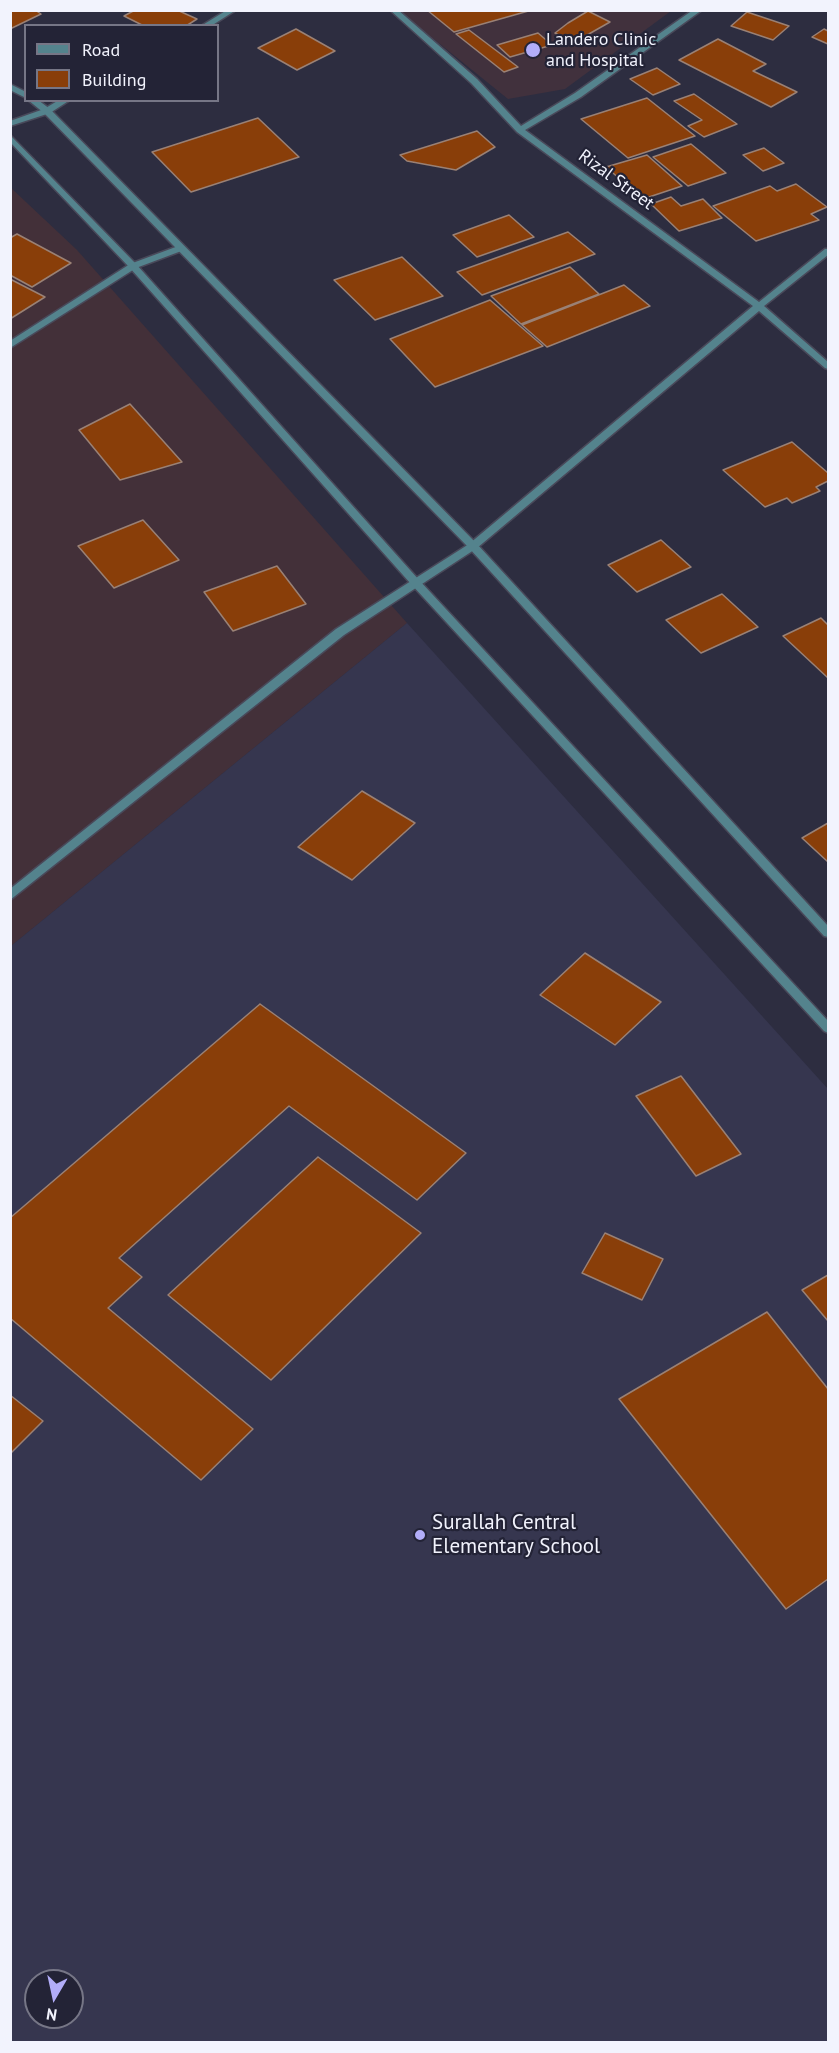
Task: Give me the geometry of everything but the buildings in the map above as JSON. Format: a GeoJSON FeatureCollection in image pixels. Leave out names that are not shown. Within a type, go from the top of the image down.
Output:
{"type":"FeatureCollection","features":[{"type":"Feature","properties":{"kind":"street"},"geometry":{"type":"LineString","coordinates":[[208,24],[233,10]]}},
{"type":"Feature","properties":{"kind":"street","name":"Rizal Street"},"geometry":{"type":"LineString","coordinates":[[393,10],[474,81],[520,130],[759,306],[828,366]]}},
{"type":"Feature","properties":{"kind":"street"},"geometry":{"type":"LineString","coordinates":[[520,130],[578,95],[699,10]]}},
{"type":"Feature","properties":{"kind":"street"},"geometry":{"type":"LineString","coordinates":[[10,86],[24,95]]}},
{"type":"Feature","properties":{"kind":"street"},"geometry":{"type":"LineString","coordinates":[[35,102],[47,111],[473,546],[828,933]]}},
{"type":"Feature","properties":{"kind":"street"},"geometry":{"type":"LineString","coordinates":[[10,124],[47,111],[63,102]]}},
{"type":"Feature","properties":{"kind":"street"},"geometry":{"type":"LineString","coordinates":[[10,137],[133,266],[415,582],[828,1028]]}},
{"type":"Feature","properties":{"kind":"street"},"geometry":{"type":"LineString","coordinates":[[10,345],[133,266],[181,248]]}},
{"type":"Feature","properties":{"kind":"street"},"geometry":{"type":"LineString","coordinates":[[10,896],[340,632],[473,546],[759,306],[828,252]]}},
{"type":"Feature","properties":{"kind":"shaded area","name":"Landero Clinic and Hospital"},"geometry":{"type":"Polygon","coordinates":[[[399,11],[671,11],[565,89],[508,99],[399,11]]]}},
{"type":"Feature","properties":{"kind":"shaded area"},"geometry":{"type":"Polygon","coordinates":[[[10,187],[77,250],[407,623],[11,946],[10,187]]]}},
{"type":"Feature","properties":{"kind":"shaded area","name":"Surallah Central Elementary School"},"geometry":{"type":"Polygon","coordinates":[[[407,623],[828,1089],[828,2042],[11,2042],[11,946],[407,623]]]}},
{"type":"Feature","properties":{"kind":"place","name":"Landero Clinic and Hospital"},"geometry":{"type":"Point","coordinates":[533,50]}},
{"type":"Feature","properties":{"kind":"place","name":"Surallah Central Elementary School"},"geometry":{"type":"Point","coordinates":[420,1535]}}]}
